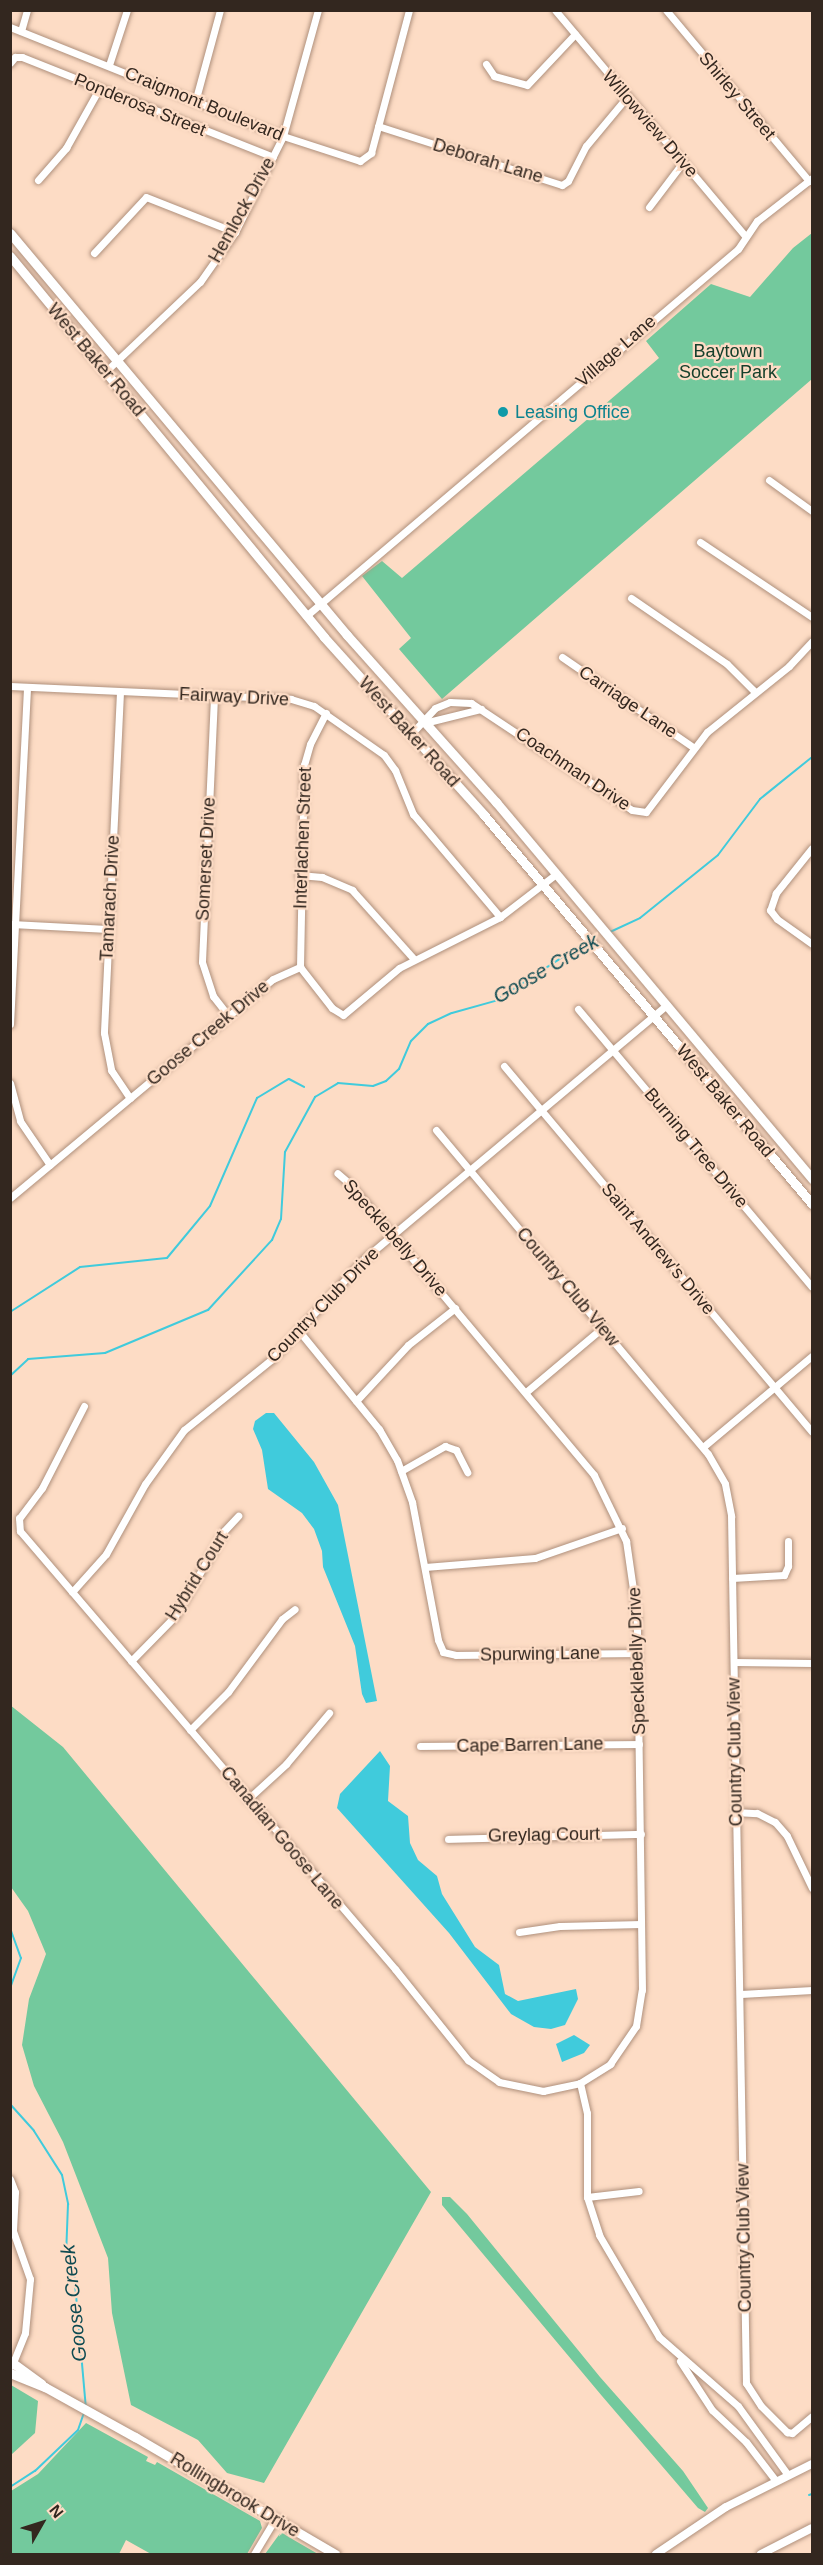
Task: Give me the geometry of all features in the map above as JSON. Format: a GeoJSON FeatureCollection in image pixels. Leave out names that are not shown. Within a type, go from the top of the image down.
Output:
{"type":"FeatureCollection","features":[{"type":"Feature","properties":{"kind":"main road","name":"West Baker Road"},"geometry":{"type":"LineString","coordinates":[[10,233],[223,488],[591,915],[812,1178]]}},
{"type":"Feature","properties":{"kind":"main road"},"geometry":{"type":"LineString","coordinates":[[10,254],[20,244]]}},
{"type":"Feature","properties":{"kind":"main road","name":"West Baker Road"},"geometry":{"type":"LineString","coordinates":[[10,254],[306,615],[543,885],[813,1204]]}},
{"type":"Feature","properties":{"kind":"main road"},"geometry":{"type":"LineString","coordinates":[[210,499],[223,488]]}},
{"type":"Feature","properties":{"kind":"main road"},"geometry":{"type":"LineString","coordinates":[[799,1188],[812,1178]]}},
{"type":"Feature","properties":{"kind":"main road"},"geometry":{"type":"LineString","coordinates":[[11,2364],[45,2387]]}},
{"type":"Feature","properties":{"kind":"main road"},"geometry":{"type":"LineString","coordinates":[[10,2373],[45,2387]]}},
{"type":"Feature","properties":{"kind":"main road","name":"Rollingbrook Drive"},"geometry":{"type":"LineString","coordinates":[[45,2387],[335,2554]]}},
{"type":"Feature","properties":{"kind":"street"},"geometry":{"type":"LineString","coordinates":[[21,31],[27,10]]}},
{"type":"Feature","properties":{"kind":"street"},"geometry":{"type":"LineString","coordinates":[[109,65],[127,10]]}},
{"type":"Feature","properties":{"kind":"street"},"geometry":{"type":"LineString","coordinates":[[195,102],[220,10]]}},
{"type":"Feature","properties":{"kind":"street","name":"Hemlock Drive"},"geometry":{"type":"LineString","coordinates":[[105,372],[200,282],[235,232],[283,136],[318,10]]}},
{"type":"Feature","properties":{"kind":"street","name":"Craigmont Boulevard"},"geometry":{"type":"LineString","coordinates":[[10,27],[283,136],[360,160],[371,153],[409,10]]}},
{"type":"Feature","properties":{"kind":"street","name":"Willowview Drive"},"geometry":{"type":"LineString","coordinates":[[555,10],[626,98],[745,236]]}},
{"type":"Feature","properties":{"kind":"street","name":"Shirley Street"},"geometry":{"type":"LineString","coordinates":[[666,10],[811,179]]}},
{"type":"Feature","properties":{"kind":"street"},"geometry":{"type":"LineString","coordinates":[[486,64],[494,76],[527,85],[575,34]]}},
{"type":"Feature","properties":{"kind":"street","name":"Ponderosa Street"},"geometry":{"type":"LineString","coordinates":[[10,63],[15,57],[22,57],[273,157]]}},
{"type":"Feature","properties":{"kind":"street"},"geometry":{"type":"LineString","coordinates":[[38,180],[66,148],[99,89]]}},
{"type":"Feature","properties":{"kind":"street","name":"Deborah Lane"},"geometry":{"type":"LineString","coordinates":[[378,126],[562,184],[568,181],[586,146],[626,98]]}},
{"type":"Feature","properties":{"kind":"street"},"geometry":{"type":"LineString","coordinates":[[649,207],[682,162]]}},
{"type":"Feature","properties":{"kind":"street","name":"Village Lane"},"geometry":{"type":"LineString","coordinates":[[306,615],[738,249],[757,221],[811,179]]}},
{"type":"Feature","properties":{"kind":"street"},"geometry":{"type":"LineString","coordinates":[[94,253],[146,196],[235,232]]}},
{"type":"Feature","properties":{"kind":"street"},"geometry":{"type":"LineString","coordinates":[[769,480],[813,511]]}},
{"type":"Feature","properties":{"kind":"street"},"geometry":{"type":"LineString","coordinates":[[700,542],[813,617]]}},
{"type":"Feature","properties":{"kind":"street"},"geometry":{"type":"LineString","coordinates":[[631,598],[727,664],[755,692]]}},
{"type":"Feature","properties":{"kind":"street","name":"Coachman Drive"},"geometry":{"type":"LineString","coordinates":[[424,723],[428,713],[450,702],[471,703],[640,813],[651,806],[693,747],[755,692],[789,666],[813,641]]}},
{"type":"Feature","properties":{"kind":"street","name":"Carriage Lane"},"geometry":{"type":"LineString","coordinates":[[562,657],[693,747]]}},
{"type":"Feature","properties":{"kind":"street","name":"Fairway Drive"},"geometry":{"type":"LineString","coordinates":[[10,686],[291,699],[326,713],[384,755],[395,770],[413,814],[500,917]]}},
{"type":"Feature","properties":{"kind":"street"},"geometry":{"type":"LineString","coordinates":[[10,1024],[13,924],[27,687]]}},
{"type":"Feature","properties":{"kind":"street","name":"Tamarach Drive"},"geometry":{"type":"LineString","coordinates":[[120,692],[105,1044],[111,1070],[130,1098]]}},
{"type":"Feature","properties":{"kind":"street","name":"Somerset Drive"},"geometry":{"type":"LineString","coordinates":[[214,697],[202,962],[213,996],[227,1014]]}},
{"type":"Feature","properties":{"kind":"street","name":"Coachman Drive"},"geometry":{"type":"LineString","coordinates":[[411,734],[424,723],[481,709]]}},
{"type":"Feature","properties":{"kind":"street","name":"Interlachen Street"},"geometry":{"type":"LineString","coordinates":[[300,967],[299,875],[306,755],[326,713]]}},
{"type":"Feature","properties":{"kind":"street"},"geometry":{"type":"LineString","coordinates":[[813,848],[776,893],[770,910],[777,919],[813,944]]}},
{"type":"Feature","properties":{"kind":"street"},"geometry":{"type":"LineString","coordinates":[[300,967],[332,1008],[343,1015],[379,982],[414,959],[500,917],[556,874]]}},
{"type":"Feature","properties":{"kind":"street"},"geometry":{"type":"LineString","coordinates":[[299,875],[332,880],[352,890],[414,959]]}},
{"type":"Feature","properties":{"kind":"street"},"geometry":{"type":"LineString","coordinates":[[13,924],[109,929]]}},
{"type":"Feature","properties":{"kind":"street","name":"Goose Creek Drive"},"geometry":{"type":"LineString","coordinates":[[10,1198],[227,1014],[273,979],[300,967]]}},
{"type":"Feature","properties":{"kind":"street","name":"Country Club Drive"},"geometry":{"type":"LineString","coordinates":[[72,1592],[106,1554],[145,1484],[184,1430],[254,1375],[358,1265],[667,1005]]}},
{"type":"Feature","properties":{"kind":"street","name":"Burning Tree Drive"},"geometry":{"type":"LineString","coordinates":[[578,1009],[813,1287]]}},
{"type":"Feature","properties":{"kind":"street","name":"Saint Andrew's Drive"},"geometry":{"type":"LineString","coordinates":[[504,1066],[813,1432]]}},
{"type":"Feature","properties":{"kind":"street"},"geometry":{"type":"LineString","coordinates":[[10,1083],[20,1121],[50,1166]]}},
{"type":"Feature","properties":{"kind":"street","name":"Country Club View"},"geometry":{"type":"LineString","coordinates":[[436,1130],[703,1448],[719,1469],[730,1503],[735,1812],[741,1994],[746,2383],[765,2411],[787,2432],[792,2433],[813,2416]]}},
{"type":"Feature","properties":{"kind":"street","name":"Specklebelly Drive"},"geometry":{"type":"LineString","coordinates":[[337,1173],[394,1235],[594,1475],[622,1528],[635,1580],[642,1990],[636,2026],[610,2064],[580,2083]]}},
{"type":"Feature","properties":{"kind":"street"},"geometry":{"type":"LineString","coordinates":[[356,1401],[408,1345],[455,1308]]}},
{"type":"Feature","properties":{"kind":"street"},"geometry":{"type":"LineString","coordinates":[[526,1392],[602,1328]]}},
{"type":"Feature","properties":{"kind":"street"},"geometry":{"type":"LineString","coordinates":[[298,1331],[379,1429],[401,1471],[425,1567],[535,1558],[622,1528]]}},
{"type":"Feature","properties":{"kind":"street"},"geometry":{"type":"LineString","coordinates":[[703,1448],[813,1356]]}},
{"type":"Feature","properties":{"kind":"street","name":"Canadian Goose Lane"},"geometry":{"type":"LineString","coordinates":[[84,1406],[42,1488],[17,1524],[72,1592],[480,2071],[518,2088],[543,2091],[580,2083]]}},
{"type":"Feature","properties":{"kind":"street"},"geometry":{"type":"LineString","coordinates":[[401,1471],[445,1446],[456,1450],[468,1472]]}},
{"type":"Feature","properties":{"kind":"street","name":"Hybrid Court"},"geometry":{"type":"LineString","coordinates":[[131,1661],[175,1616],[224,1532],[238,1516]]}},
{"type":"Feature","properties":{"kind":"street"},"geometry":{"type":"LineString","coordinates":[[732,1578],[784,1575],[788,1566],[788,1541]]}},
{"type":"Feature","properties":{"kind":"street","name":"Spurwing Lane"},"geometry":{"type":"LineString","coordinates":[[425,1567],[443,1652],[462,1655],[638,1653]]}},
{"type":"Feature","properties":{"kind":"street"},"geometry":{"type":"LineString","coordinates":[[190,1730],[237,1683],[282,1618],[295,1609]]}},
{"type":"Feature","properties":{"kind":"street"},"geometry":{"type":"LineString","coordinates":[[734,1662],[806,1660],[813,1663]]}},
{"type":"Feature","properties":{"kind":"street"},"geometry":{"type":"LineString","coordinates":[[248,1799],[329,1713]]}},
{"type":"Feature","properties":{"kind":"street","name":"Cape Barren Lane"},"geometry":{"type":"LineString","coordinates":[[420,1746],[639,1744]]}},
{"type":"Feature","properties":{"kind":"street"},"geometry":{"type":"LineString","coordinates":[[735,1812],[757,1813],[776,1822],[788,1836],[813,1888]]}},
{"type":"Feature","properties":{"kind":"street","name":"Greylag Court"},"geometry":{"type":"LineString","coordinates":[[448,1839],[641,1834]]}},
{"type":"Feature","properties":{"kind":"street"},"geometry":{"type":"LineString","coordinates":[[519,1932],[567,1925],[641,1924]]}},
{"type":"Feature","properties":{"kind":"street"},"geometry":{"type":"LineString","coordinates":[[741,1994],[813,1989]]}},
{"type":"Feature","properties":{"kind":"street"},"geometry":{"type":"LineString","coordinates":[[580,2083],[587,2113],[587,2198],[599,2235],[650,2324],[677,2356],[712,2410],[746,2442],[776,2481]]}},
{"type":"Feature","properties":{"kind":"street"},"geometry":{"type":"LineString","coordinates":[[10,2179],[15,2192],[13,2231],[30,2279],[25,2333],[11,2364]]}},
{"type":"Feature","properties":{"kind":"street"},"geometry":{"type":"LineString","coordinates":[[587,2198],[639,2191]]}},
{"type":"Feature","properties":{"kind":"street"},"geometry":{"type":"LineString","coordinates":[[677,2356],[738,2406],[788,2475]]}},
{"type":"Feature","properties":{"kind":"street"},"geometry":{"type":"LineString","coordinates":[[656,2554],[726,2507],[813,2464]]}},
{"type":"Feature","properties":{"kind":"street"},"geometry":{"type":"LineString","coordinates":[[254,2554],[275,2519]]}},
{"type":"Feature","properties":{"kind":"street"},"geometry":{"type":"LineString","coordinates":[[761,2554],[813,2528]]}},
{"type":"Feature","properties":{"kind":"green space","name":"Baytown Soccer Park"},"geometry":{"type":"Polygon","coordinates":[[[812,233],[812,379],[442,699],[399,649],[411,638],[362,576],[382,561],[402,578],[659,358],[646,341],[711,284],[750,297],[793,248],[812,233]]]}},
{"type":"Feature","properties":{"kind":"green space"},"geometry":{"type":"Polygon","coordinates":[[[10,1705],[63,1747],[431,2192],[264,2483],[227,2473],[198,2440],[131,2405],[112,2313],[108,2258],[63,2142],[34,2086],[22,2045],[29,1999],[46,1954],[28,1911],[11,1887],[10,1705]]]}},
{"type":"Feature","properties":{"kind":"green space"},"geometry":{"type":"Polygon","coordinates":[[[442,2197],[450,2197],[467,2214],[600,2377],[683,2471],[708,2508],[705,2512],[698,2508],[602,2396],[442,2205],[442,2197]]]}},
{"type":"Feature","properties":{"kind":"green space"},"geometry":{"type":"Polygon","coordinates":[[[11,2385],[38,2401],[35,2433],[11,2455],[11,2385]]]}},
{"type":"Feature","properties":{"kind":"green space"},"geometry":{"type":"Polygon","coordinates":[[[86,2423],[148,2457],[146,2461],[155,2465],[157,2462],[260,2521],[262,2528],[247,2554],[151,2554],[126,2540],[119,2554],[11,2554],[11,2491],[38,2474],[86,2423]]]}},
{"type":"Feature","properties":{"kind":"green space"},"geometry":{"type":"Polygon","coordinates":[[[281,2532],[287,2536],[318,2554],[265,2554],[281,2532]]]}},
{"type":"Feature","properties":{"kind":"water"},"geometry":{"type":"Polygon","coordinates":[[[266,1413],[274,1413],[314,1462],[338,1505],[377,1701],[366,1703],[362,1694],[355,1646],[323,1567],[322,1551],[314,1529],[302,1513],[268,1489],[262,1450],[253,1429],[255,1421],[266,1413]]]}},
{"type":"Feature","properties":{"kind":"water"},"geometry":{"type":"Polygon","coordinates":[[[380,1751],[390,1766],[388,1801],[408,1816],[410,1843],[418,1860],[437,1876],[442,1894],[475,1947],[499,1965],[505,1994],[518,2001],[576,1989],[578,1999],[565,2025],[551,2029],[534,2027],[511,2014],[449,1933],[337,1808],[340,1794],[380,1751]]]}},
{"type":"Feature","properties":{"kind":"water"},"geometry":{"type":"Polygon","coordinates":[[[574,2035],[590,2045],[584,2053],[562,2062],[556,2044],[574,2035]]]}},
{"type":"Feature","properties":{"kind":"waterway","name":"Goose Creek"},"geometry":{"type":"LineString","coordinates":[[610,932],[640,918],[718,855],[760,799],[812,757]]}},
{"type":"Feature","properties":{"kind":"waterway","name":"Goose Creek"},"geometry":{"type":"LineString","coordinates":[[10,1376],[28,1359],[105,1353],[208,1310],[272,1240],[281,1219],[285,1152],[315,1097],[338,1083],[373,1086],[386,1081],[399,1069],[411,1041],[428,1024],[452,1013],[495,1001],[586,942]]}},
{"type":"Feature","properties":{"kind":"waterway"},"geometry":{"type":"LineString","coordinates":[[10,1312],[80,1267],[167,1258],[210,1206],[257,1098],[289,1079],[304,1087]]}},
{"type":"Feature","properties":{"kind":"waterway","name":"Goose Creek"},"geometry":{"type":"LineString","coordinates":[[10,1928],[21,1958],[10,1988]]}},
{"type":"Feature","properties":{"kind":"waterway","name":"Goose Creek"},"geometry":{"type":"LineString","coordinates":[[10,2104],[34,2131],[62,2175],[68,2204],[66,2257],[74,2272],[86,2408]]}},
{"type":"Feature","properties":{"kind":"waterway","name":"Goose Creek"},"geometry":{"type":"LineString","coordinates":[[10,2487],[35,2471],[78,2430],[84,2413]]}},
{"type":"Feature","properties":{"kind":"place","name":"Leasing Office"},"geometry":{"type":"Point","coordinates":[503,412]}}]}
